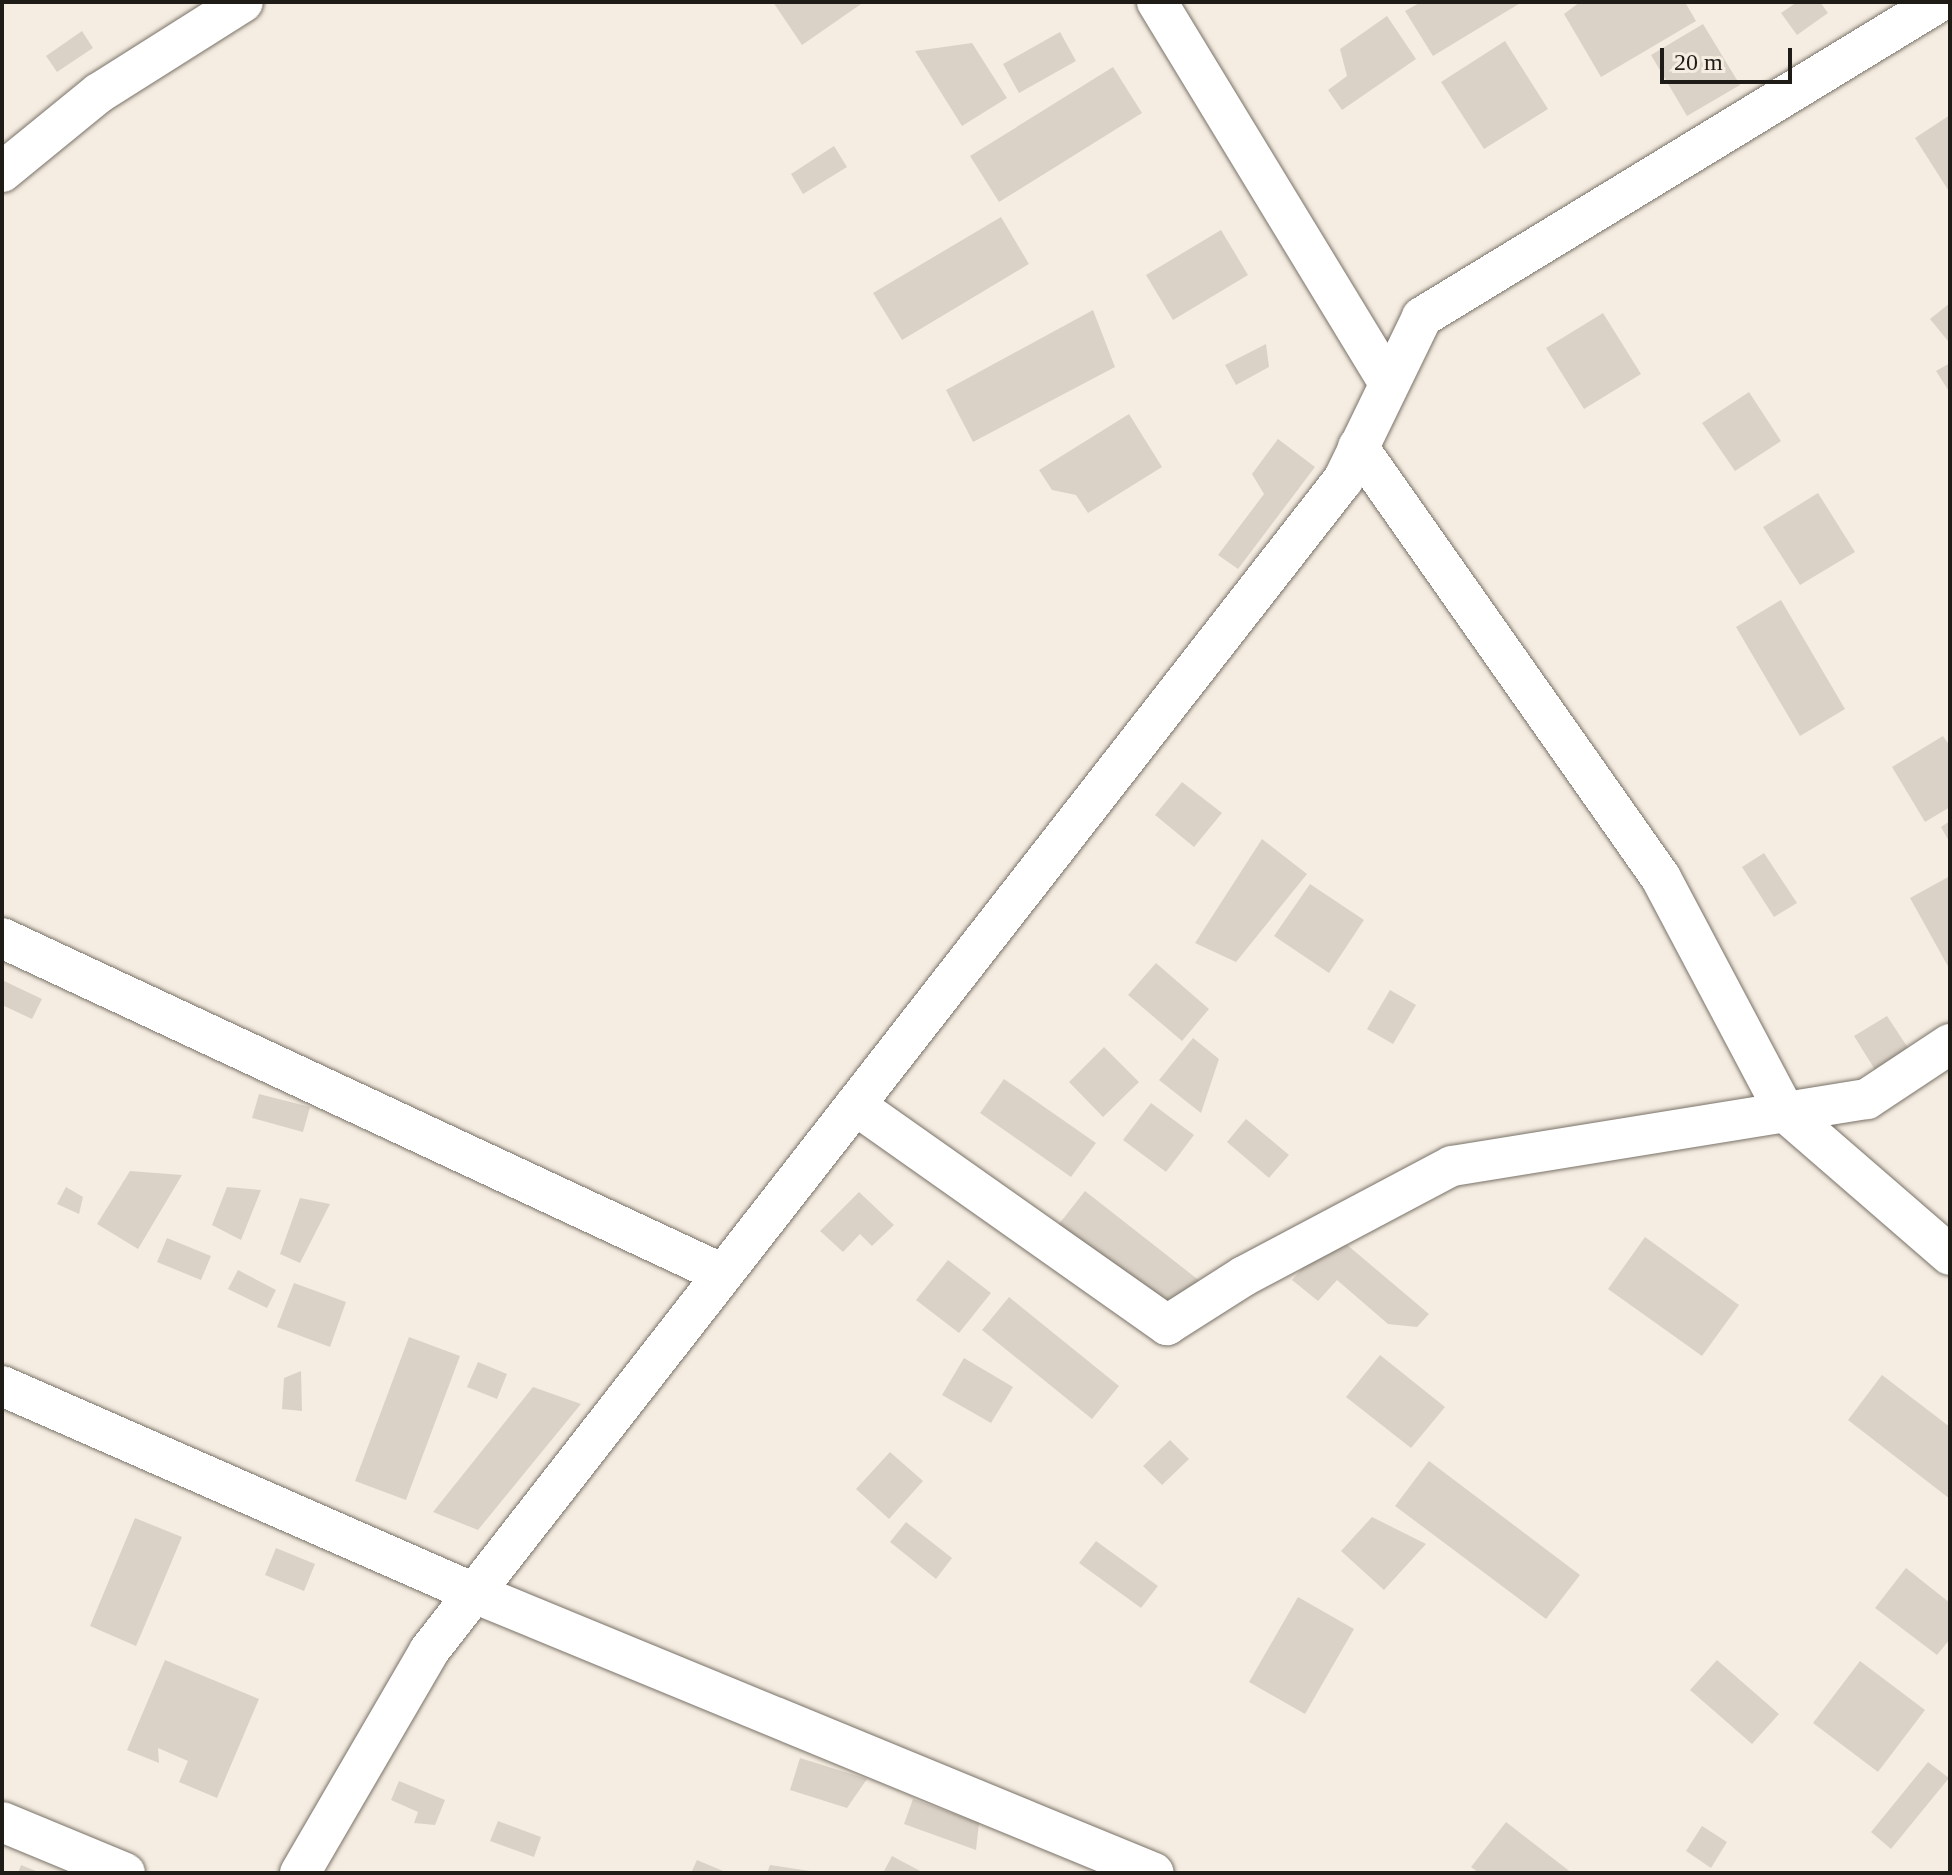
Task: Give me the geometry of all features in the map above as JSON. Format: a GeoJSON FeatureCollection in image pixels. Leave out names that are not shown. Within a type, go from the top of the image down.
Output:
{"type":"FeatureCollection","features":[{"type":"Feature","properties":{"kind":"street"},"geometry":{"type":"LineString","coordinates":[[2,172],[99,93],[243,2]]}},
{"type":"Feature","properties":{"kind":"street"},"geometry":{"type":"LineString","coordinates":[[1157,2],[1389,383]]}},
{"type":"Feature","properties":{"kind":"street"},"geometry":{"type":"LineString","coordinates":[[300,1873],[429,1651],[1343,480],[1422,317],[1939,2]]}},
{"type":"Feature","properties":{"kind":"street"},"geometry":{"type":"LineString","coordinates":[[1358,447],[1661,878],[1785,1112],[1950,1255]]}},
{"type":"Feature","properties":{"kind":"street"},"geometry":{"type":"LineString","coordinates":[[2,938],[723,1274]]}},
{"type":"Feature","properties":{"kind":"street"},"geometry":{"type":"LineString","coordinates":[[855,1105],[1167,1325],[1244,1276],[1452,1166],[1867,1099],[1950,1044]]}},
{"type":"Feature","properties":{"kind":"street"},"geometry":{"type":"LineString","coordinates":[[2,1386],[474,1593],[1154,1873]]}},
{"type":"Feature","properties":{"kind":"street"},"geometry":{"type":"LineString","coordinates":[[2,1822],[125,1873]]}},
{"type":"Feature","properties":{"kind":"building"},"geometry":{"type":"Polygon","coordinates":[[[773,2],[864,2],[802,45],[773,2]]]}},
{"type":"Feature","properties":{"kind":"building"},"geometry":{"type":"Polygon","coordinates":[[[1421,2],[1522,2],[1433,56],[1405,11],[1421,2]]]}},
{"type":"Feature","properties":{"kind":"building"},"geometry":{"type":"Polygon","coordinates":[[[1580,2],[1685,2],[1696,21],[1601,77],[1564,14],[1580,2]]]}},
{"type":"Feature","properties":{"kind":"building"},"geometry":{"type":"Polygon","coordinates":[[[1797,2],[1820,2],[1828,13],[1797,35],[1781,13],[1797,2]]]}},
{"type":"Feature","properties":{"kind":"building"},"geometry":{"type":"Polygon","coordinates":[[[1387,16],[1416,59],[1342,110],[1328,90],[1347,76],[1340,49],[1387,16]]]}},
{"type":"Feature","properties":{"kind":"building"},"geometry":{"type":"Polygon","coordinates":[[[1703,24],[1740,85],[1687,116],[1651,55],[1703,24]]]}},
{"type":"Feature","properties":{"kind":"building"},"geometry":{"type":"Polygon","coordinates":[[[82,31],[93,48],[57,72],[46,56],[82,31]]]}},
{"type":"Feature","properties":{"kind":"building"},"geometry":{"type":"Polygon","coordinates":[[[1060,32],[1076,61],[1019,93],[1003,64],[1060,32]]]}},
{"type":"Feature","properties":{"kind":"building"},"geometry":{"type":"Polygon","coordinates":[[[1505,41],[1548,109],[1484,149],[1441,82],[1505,41]]]}},
{"type":"Feature","properties":{"kind":"building"},"geometry":{"type":"Polygon","coordinates":[[[972,43],[1007,98],[962,126],[915,51],[972,43]]]}},
{"type":"Feature","properties":{"kind":"building"},"geometry":{"type":"Polygon","coordinates":[[[1113,67],[1142,113],[999,202],[970,156],[1113,67]]]}},
{"type":"Feature","properties":{"kind":"building"},"geometry":{"type":"Polygon","coordinates":[[[1950,115],[1950,193],[1915,138],[1950,115]]]}},
{"type":"Feature","properties":{"kind":"building"},"geometry":{"type":"Polygon","coordinates":[[[834,146],[847,167],[803,194],[791,174],[834,146]]]}},
{"type":"Feature","properties":{"kind":"building"},"geometry":{"type":"Polygon","coordinates":[[[1001,217],[1029,264],[902,340],[873,293],[1001,217]]]}},
{"type":"Feature","properties":{"kind":"building"},"geometry":{"type":"Polygon","coordinates":[[[1221,230],[1248,275],[1173,320],[1146,275],[1221,230]]]}},
{"type":"Feature","properties":{"kind":"building"},"geometry":{"type":"Polygon","coordinates":[[[1950,303],[1950,340],[1948,341],[1930,319],[1950,303]]]}},
{"type":"Feature","properties":{"kind":"building"},"geometry":{"type":"Polygon","coordinates":[[[1093,310],[1115,367],[973,442],[946,390],[1093,310]]]}},
{"type":"Feature","properties":{"kind":"building"},"geometry":{"type":"Polygon","coordinates":[[[1603,313],[1641,374],[1584,409],[1546,348],[1603,313]]]}},
{"type":"Feature","properties":{"kind":"building"},"geometry":{"type":"Polygon","coordinates":[[[1266,344],[1269,367],[1236,385],[1225,365],[1266,344]]]}},
{"type":"Feature","properties":{"kind":"building"},"geometry":{"type":"Polygon","coordinates":[[[1950,363],[1950,393],[1936,371],[1950,363]]]}},
{"type":"Feature","properties":{"kind":"building"},"geometry":{"type":"Polygon","coordinates":[[[1749,392],[1781,441],[1735,471],[1702,423],[1749,392]]]}},
{"type":"Feature","properties":{"kind":"building"},"geometry":{"type":"Polygon","coordinates":[[[1129,414],[1162,467],[1088,513],[1076,495],[1052,490],[1039,470],[1129,414]]]}},
{"type":"Feature","properties":{"kind":"building"},"geometry":{"type":"Polygon","coordinates":[[[1278,439],[1315,467],[1238,569],[1218,555],[1264,494],[1252,474],[1278,439]]]}},
{"type":"Feature","properties":{"kind":"building"},"geometry":{"type":"Polygon","coordinates":[[[1818,493],[1855,552],[1800,585],[1763,527],[1818,493]]]}},
{"type":"Feature","properties":{"kind":"building"},"geometry":{"type":"Polygon","coordinates":[[[1781,600],[1845,709],[1800,736],[1736,627],[1781,600]]]}},
{"type":"Feature","properties":{"kind":"building"},"geometry":{"type":"Polygon","coordinates":[[[1943,736],[1950,746],[1950,807],[1925,822],[1892,767],[1943,736]]]}},
{"type":"Feature","properties":{"kind":"building"},"geometry":{"type":"Polygon","coordinates":[[[1182,782],[1222,813],[1194,847],[1155,815],[1182,782]]]}},
{"type":"Feature","properties":{"kind":"building"},"geometry":{"type":"Polygon","coordinates":[[[1950,821],[1950,843],[1941,827],[1950,821]]]}},
{"type":"Feature","properties":{"kind":"building"},"geometry":{"type":"Polygon","coordinates":[[[1262,839],[1307,874],[1236,962],[1195,943],[1262,839]]]}},
{"type":"Feature","properties":{"kind":"building"},"geometry":{"type":"Polygon","coordinates":[[[1764,853],[1797,903],[1774,917],[1742,867],[1764,853]]]}},
{"type":"Feature","properties":{"kind":"building"},"geometry":{"type":"Polygon","coordinates":[[[1950,876],[1950,970],[1910,898],[1950,876]]]}},
{"type":"Feature","properties":{"kind":"building"},"geometry":{"type":"Polygon","coordinates":[[[1310,884],[1364,920],[1329,973],[1274,936],[1310,884]]]}},
{"type":"Feature","properties":{"kind":"building"},"geometry":{"type":"Polygon","coordinates":[[[1156,963],[1209,1009],[1182,1041],[1128,995],[1156,963]]]}},
{"type":"Feature","properties":{"kind":"building"},"geometry":{"type":"Polygon","coordinates":[[[2,980],[42,999],[32,1019],[2,1005],[2,980]]]}},
{"type":"Feature","properties":{"kind":"building"},"geometry":{"type":"Polygon","coordinates":[[[1390,990],[1416,1005],[1393,1044],[1367,1029],[1390,990]]]}},
{"type":"Feature","properties":{"kind":"building"},"geometry":{"type":"Polygon","coordinates":[[[1887,1016],[1916,1060],[1882,1081],[1854,1036],[1887,1016]]]}},
{"type":"Feature","properties":{"kind":"building"},"geometry":{"type":"Polygon","coordinates":[[[1193,1038],[1219,1059],[1201,1113],[1159,1080],[1193,1038]]]}},
{"type":"Feature","properties":{"kind":"building"},"geometry":{"type":"Polygon","coordinates":[[[1104,1047],[1139,1082],[1103,1117],[1069,1082],[1104,1047]]]}},
{"type":"Feature","properties":{"kind":"building"},"geometry":{"type":"Polygon","coordinates":[[[1004,1079],[1096,1143],[1071,1177],[980,1113],[1004,1079]]]}},
{"type":"Feature","properties":{"kind":"building"},"geometry":{"type":"Polygon","coordinates":[[[259,1094],[310,1107],[303,1132],[252,1118],[259,1094]]]}},
{"type":"Feature","properties":{"kind":"building"},"geometry":{"type":"Polygon","coordinates":[[[1151,1103],[1194,1135],[1166,1172],[1123,1140],[1151,1103]]]}},
{"type":"Feature","properties":{"kind":"building"},"geometry":{"type":"Polygon","coordinates":[[[1246,1119],[1289,1155],[1269,1178],[1227,1142],[1246,1119]]]}},
{"type":"Feature","properties":{"kind":"building"},"geometry":{"type":"Polygon","coordinates":[[[130,1171],[182,1175],[138,1249],[97,1224],[130,1171]]]}},
{"type":"Feature","properties":{"kind":"building"},"geometry":{"type":"Polygon","coordinates":[[[66,1187],[83,1197],[79,1214],[57,1204],[66,1187]]]}},
{"type":"Feature","properties":{"kind":"building"},"geometry":{"type":"Polygon","coordinates":[[[227,1187],[261,1190],[241,1240],[212,1225],[227,1187]]]}},
{"type":"Feature","properties":{"kind":"building"},"geometry":{"type":"Polygon","coordinates":[[[1085,1191],[1210,1289],[1173,1337],[1048,1238],[1085,1191]]]}},
{"type":"Feature","properties":{"kind":"building"},"geometry":{"type":"Polygon","coordinates":[[[859,1192],[894,1225],[872,1246],[860,1234],[843,1252],[820,1231],[859,1192]]]}},
{"type":"Feature","properties":{"kind":"building"},"geometry":{"type":"Polygon","coordinates":[[[300,1198],[330,1204],[300,1263],[280,1254],[300,1198]]]}},
{"type":"Feature","properties":{"kind":"building"},"geometry":{"type":"Polygon","coordinates":[[[1333,1233],[1429,1314],[1417,1327],[1388,1324],[1337,1280],[1318,1301],[1292,1280],[1333,1233]]]}},
{"type":"Feature","properties":{"kind":"building"},"geometry":{"type":"Polygon","coordinates":[[[1645,1237],[1739,1305],[1702,1356],[1608,1289],[1645,1237]]]}},
{"type":"Feature","properties":{"kind":"building"},"geometry":{"type":"Polygon","coordinates":[[[167,1238],[211,1256],[201,1280],[157,1262],[167,1238]]]}},
{"type":"Feature","properties":{"kind":"building"},"geometry":{"type":"Polygon","coordinates":[[[948,1260],[991,1293],[959,1333],[916,1300],[948,1260]]]}},
{"type":"Feature","properties":{"kind":"building"},"geometry":{"type":"Polygon","coordinates":[[[238,1270],[276,1290],[267,1308],[228,1289],[238,1270]]]}},
{"type":"Feature","properties":{"kind":"building"},"geometry":{"type":"Polygon","coordinates":[[[294,1283],[346,1302],[330,1347],[277,1327],[294,1283]]]}},
{"type":"Feature","properties":{"kind":"building"},"geometry":{"type":"Polygon","coordinates":[[[1009,1297],[1119,1386],[1092,1419],[982,1330],[1009,1297]]]}},
{"type":"Feature","properties":{"kind":"building"},"geometry":{"type":"Polygon","coordinates":[[[409,1337],[460,1356],[406,1500],[355,1481],[409,1337]]]}},
{"type":"Feature","properties":{"kind":"building"},"geometry":{"type":"Polygon","coordinates":[[[1380,1355],[1445,1407],[1411,1448],[1346,1397],[1380,1355]]]}},
{"type":"Feature","properties":{"kind":"building"},"geometry":{"type":"Polygon","coordinates":[[[964,1358],[1013,1387],[991,1423],[942,1395],[964,1358]]]}},
{"type":"Feature","properties":{"kind":"building"},"geometry":{"type":"Polygon","coordinates":[[[478,1362],[507,1374],[497,1399],[467,1387],[478,1362]]]}},
{"type":"Feature","properties":{"kind":"building"},"geometry":{"type":"Polygon","coordinates":[[[301,1371],[302,1411],[282,1409],[284,1378],[301,1371]]]}},
{"type":"Feature","properties":{"kind":"building"},"geometry":{"type":"Polygon","coordinates":[[[1882,1375],[1950,1427],[1950,1499],[1848,1420],[1882,1375]]]}},
{"type":"Feature","properties":{"kind":"building"},"geometry":{"type":"Polygon","coordinates":[[[533,1387],[581,1404],[478,1530],[433,1512],[533,1387]]]}},
{"type":"Feature","properties":{"kind":"building"},"geometry":{"type":"Polygon","coordinates":[[[1170,1440],[1189,1459],[1162,1485],[1143,1466],[1170,1440]]]}},
{"type":"Feature","properties":{"kind":"building"},"geometry":{"type":"Polygon","coordinates":[[[890,1452],[923,1481],[889,1519],[856,1489],[890,1452]]]}},
{"type":"Feature","properties":{"kind":"building"},"geometry":{"type":"Polygon","coordinates":[[[1429,1461],[1580,1575],[1546,1619],[1395,1506],[1429,1461]]]}},
{"type":"Feature","properties":{"kind":"building"},"geometry":{"type":"Polygon","coordinates":[[[1372,1517],[1426,1544],[1384,1590],[1341,1551],[1372,1517]]]}},
{"type":"Feature","properties":{"kind":"building"},"geometry":{"type":"Polygon","coordinates":[[[135,1518],[182,1537],[136,1646],[90,1626],[135,1518]]]}},
{"type":"Feature","properties":{"kind":"building"},"geometry":{"type":"Polygon","coordinates":[[[906,1522],[952,1558],[936,1579],[890,1542],[906,1522]]]}},
{"type":"Feature","properties":{"kind":"building"},"geometry":{"type":"Polygon","coordinates":[[[1096,1541],[1158,1586],[1141,1608],[1079,1563],[1096,1541]]]}},
{"type":"Feature","properties":{"kind":"building"},"geometry":{"type":"Polygon","coordinates":[[[276,1548],[315,1564],[304,1591],[265,1575],[276,1548]]]}},
{"type":"Feature","properties":{"kind":"building"},"geometry":{"type":"Polygon","coordinates":[[[1906,1568],[1950,1603],[1950,1639],[1937,1655],[1875,1608],[1906,1568]]]}},
{"type":"Feature","properties":{"kind":"building"},"geometry":{"type":"Polygon","coordinates":[[[1298,1597],[1354,1629],[1305,1714],[1249,1682],[1298,1597]]]}},
{"type":"Feature","properties":{"kind":"building"},"geometry":{"type":"Polygon","coordinates":[[[165,1660],[259,1699],[217,1798],[179,1782],[188,1761],[158,1748],[159,1763],[127,1750],[165,1660]]]}},
{"type":"Feature","properties":{"kind":"building"},"geometry":{"type":"Polygon","coordinates":[[[1717,1660],[1779,1714],[1752,1744],[1690,1690],[1717,1660]]]}},
{"type":"Feature","properties":{"kind":"building"},"geometry":{"type":"Polygon","coordinates":[[[1860,1661],[1925,1710],[1878,1772],[1813,1723],[1860,1661]]]}},
{"type":"Feature","properties":{"kind":"building"},"geometry":{"type":"Polygon","coordinates":[[[800,1758],[867,1779],[847,1808],[790,1790],[800,1758]]]}},
{"type":"Feature","properties":{"kind":"building"},"geometry":{"type":"Polygon","coordinates":[[[1928,1762],[1949,1778],[1891,1849],[1871,1832],[1928,1762]]]}},
{"type":"Feature","properties":{"kind":"building"},"geometry":{"type":"Polygon","coordinates":[[[399,1781],[445,1800],[435,1825],[414,1823],[418,1812],[391,1800],[399,1781]]]}},
{"type":"Feature","properties":{"kind":"building"},"geometry":{"type":"Polygon","coordinates":[[[913,1799],[979,1823],[976,1850],[904,1824],[913,1799]]]}},
{"type":"Feature","properties":{"kind":"building"},"geometry":{"type":"Polygon","coordinates":[[[498,1821],[541,1837],[534,1857],[490,1841],[498,1821]]]}},
{"type":"Feature","properties":{"kind":"building"},"geometry":{"type":"Polygon","coordinates":[[[1506,1822],[1572,1873],[1479,1873],[1471,1867],[1506,1822]]]}},
{"type":"Feature","properties":{"kind":"building"},"geometry":{"type":"Polygon","coordinates":[[[1702,1826],[1727,1842],[1711,1868],[1686,1851],[1702,1826]]]}},
{"type":"Feature","properties":{"kind":"building"},"geometry":{"type":"Polygon","coordinates":[[[892,1856],[924,1873],[883,1873],[892,1856]]]}},
{"type":"Feature","properties":{"kind":"building"},"geometry":{"type":"Polygon","coordinates":[[[697,1860],[728,1873],[691,1873],[697,1860]]]}},
{"type":"Feature","properties":{"kind":"building"},"geometry":{"type":"Polygon","coordinates":[[[21,1865],[41,1873],[18,1873],[21,1865]]]}},
{"type":"Feature","properties":{"kind":"building"},"geometry":{"type":"Polygon","coordinates":[[[770,1865],[810,1871],[810,1873],[767,1873],[770,1865]]]}}]}
